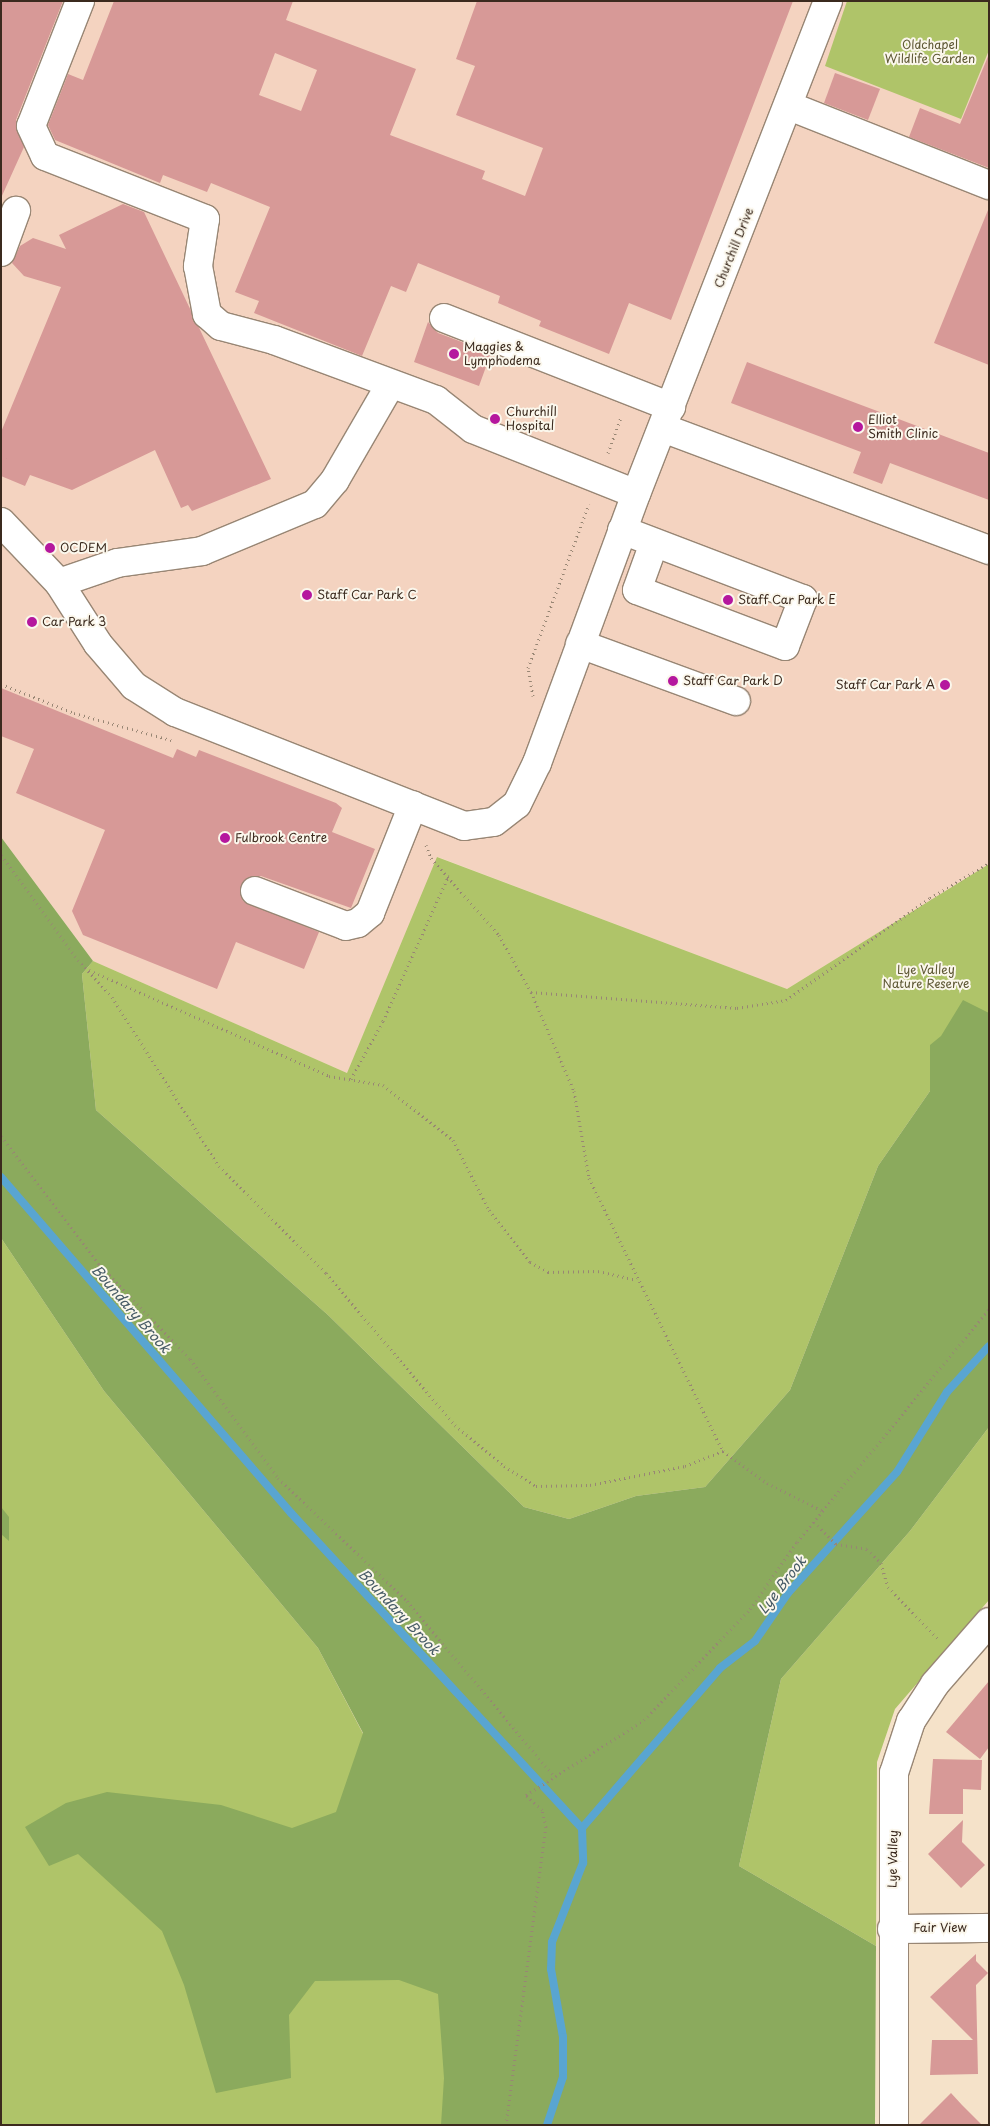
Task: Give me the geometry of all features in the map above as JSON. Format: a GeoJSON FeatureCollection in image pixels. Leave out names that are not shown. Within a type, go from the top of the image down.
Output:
{"type":"FeatureCollection","features":[{"type":"Feature","properties":{"kind":"street"},"geometry":{"type":"LineString","coordinates":[[80,1],[30,126],[45,156],[204,219],[200,282],[207,314],[221,326],[274,340],[390,385],[436,400],[472,429],[599,476],[636,494]]}},
{"type":"Feature","properties":{"kind":"street","name":"Churchill Drive"},"geometry":{"type":"LineString","coordinates":[[1,522],[59,583],[98,644],[134,686],[175,712],[413,804],[464,826],[494,822],[517,804],[537,762],[622,530],[789,106],[828,1]]}},
{"type":"Feature","properties":{"kind":"street"},"geometry":{"type":"LineString","coordinates":[[789,106],[989,186]]}},
{"type":"Feature","properties":{"kind":"street"},"geometry":{"type":"LineString","coordinates":[[1,252],[16,212]]}},
{"type":"Feature","properties":{"kind":"street"},"geometry":{"type":"LineString","coordinates":[[444,318],[645,397],[667,418],[989,550]]}},
{"type":"Feature","properties":{"kind":"street"},"geometry":{"type":"LineString","coordinates":[[59,583],[117,563],[202,551],[315,504],[334,480],[390,385]]}},
{"type":"Feature","properties":{"kind":"street"},"geometry":{"type":"LineString","coordinates":[[622,530],[803,599],[785,646],[637,590],[654,543]]}},
{"type":"Feature","properties":{"kind":"street"},"geometry":{"type":"LineString","coordinates":[[580,644],[736,701]]}},
{"type":"Feature","properties":{"kind":"street"},"geometry":{"type":"LineString","coordinates":[[255,891],[346,926],[358,922],[370,913],[413,804]]}},
{"type":"Feature","properties":{"kind":"street","name":"Lye Valley"},"geometry":{"type":"LineString","coordinates":[[894,2125],[892,1929],[894,1773],[905,1739],[935,1684],[989,1622]]}},
{"type":"Feature","properties":{"kind":"street","name":"Fair View"},"geometry":{"type":"LineString","coordinates":[[892,1929],[989,1928]]}},
{"type":"Feature","properties":{"kind":"path"},"geometry":{"type":"LineString","coordinates":[[534,704],[528,668],[628,398],[645,397]]}},
{"type":"Feature","properties":{"kind":"path"},"geometry":{"type":"LineString","coordinates":[[422,835],[432,858],[449,874],[499,935],[531,992],[574,1091],[588,1178],[723,1451],[767,1483],[823,1511]]}},
{"type":"Feature","properties":{"kind":"path"},"geometry":{"type":"LineString","coordinates":[[1,855],[86,969],[112,997],[219,1166],[326,1273],[455,1425],[504,1466],[536,1486],[590,1485],[685,1466],[723,1451]]}},
{"type":"Feature","properties":{"kind":"path"},"geometry":{"type":"LineString","coordinates":[[531,992],[738,1008],[786,1000],[930,898],[989,863]]}},
{"type":"Feature","properties":{"kind":"path"},"geometry":{"type":"LineString","coordinates":[[351,1079],[383,1021],[449,874]]}},
{"type":"Feature","properties":{"kind":"path"},"geometry":{"type":"LineString","coordinates":[[86,969],[329,1076],[383,1085],[453,1140],[489,1210],[530,1262],[548,1272],[598,1271],[638,1280]]}},
{"type":"Feature","properties":{"kind":"path"},"geometry":{"type":"LineString","coordinates":[[1,1136],[99,1264],[202,1374],[278,1478],[407,1601],[553,1774]]}},
{"type":"Feature","properties":{"kind":"path"},"geometry":{"type":"LineString","coordinates":[[506,2125],[546,1827],[542,1810],[526,1795],[553,1774],[644,1720],[750,1609],[814,1522],[989,1309]]}},
{"type":"Feature","properties":{"kind":"path"},"geometry":{"type":"LineString","coordinates":[[814,1522],[836,1544],[867,1549],[881,1563],[888,1587],[930,1632]]}},
{"type":"Feature","properties":{"kind":"shaded area","name":"Churchill Hospital"},"geometry":{"type":"Polygon","coordinates":[[[1,1],[989,1],[989,864],[787,989],[438,857],[347,1073],[93,961],[1,837],[1,1]]]}},
{"type":"Feature","properties":{"kind":"green space","name":"Oldchapel Wildlife Garden"},"geometry":{"type":"Polygon","coordinates":[[[847,1],[989,1],[989,50],[961,119],[825,66],[847,1]]]}},
{"type":"Feature","properties":{"kind":"green space"},"geometry":{"type":"Polygon","coordinates":[[[1,837],[93,961],[82,974],[96,1110],[328,1315],[524,1507],[569,1519],[636,1496],[705,1487],[790,1390],[878,1166],[930,1091],[930,1045],[941,1036],[963,1000],[989,1013],[989,1427],[910,1531],[781,1679],[739,1866],[876,1946],[875,2125],[441,2125],[444,2078],[438,1994],[399,1980],[315,1981],[289,2015],[291,2078],[216,2093],[184,1985],[162,1931],[78,1854],[49,1866],[25,1827],[66,1803],[107,1792],[221,1805],[292,1828],[336,1812],[363,1733],[318,1648],[104,1391],[1,1238],[1,837]]]}},
{"type":"Feature","properties":{"kind":"green space","name":"Lye Valley Nature Reserve"},"geometry":{"type":"Polygon","coordinates":[[[437,857],[787,989],[989,864],[989,1069],[930,1045],[930,1091],[878,1166],[790,1390],[705,1487],[636,1496],[569,1519],[524,1507],[328,1315],[96,1110],[82,974],[93,961],[347,1073],[437,857]]]}},
{"type":"Feature","properties":{"kind":"green space"},"geometry":{"type":"Polygon","coordinates":[[[1,1238],[104,1391],[318,1648],[432,1865],[489,2125],[1,2125],[1,1238]]]}},
{"type":"Feature","properties":{"kind":"green space"},"geometry":{"type":"Polygon","coordinates":[[[989,1427],[989,1600],[895,1709],[877,1762],[876,1946],[739,1866],[781,1679],[910,1531],[989,1427]]]}},
{"type":"Feature","properties":{"kind":"green space"},"geometry":{"type":"Polygon","coordinates":[[[1,1507],[9,1517],[9,1541],[1,1534],[1,1507]]]}},
{"type":"Feature","properties":{"kind":"building"},"geometry":{"type":"Polygon","coordinates":[[[1,1],[63,1],[16,120],[24,147],[1,198],[1,1]]]}},
{"type":"Feature","properties":{"kind":"building"},"geometry":{"type":"Polygon","coordinates":[[[114,1],[293,1],[286,20],[416,69],[390,135],[485,171],[482,179],[525,196],[543,148],[456,115],[475,66],[456,59],[477,1],[793,1],[671,320],[629,303],[609,354],[539,326],[541,321],[498,303],[500,296],[418,263],[406,292],[391,286],[362,356],[254,313],[259,301],[235,292],[270,207],[211,183],[207,192],[163,175],[160,183],[55,140],[48,125],[68,74],[83,80],[114,1]],[[275,53],[259,95],[301,111],[317,70],[275,53]]]}},
{"type":"Feature","properties":{"kind":"building"},"geometry":{"type":"Polygon","coordinates":[[[989,54],[989,168],[909,137],[920,108],[960,124],[989,54]]]}},
{"type":"Feature","properties":{"kind":"building"},"geometry":{"type":"Polygon","coordinates":[[[835,73],[880,89],[868,120],[824,103],[835,73]]]}},
{"type":"Feature","properties":{"kind":"building"},"geometry":{"type":"Polygon","coordinates":[[[123,204],[144,212],[271,479],[192,511],[188,505],[181,508],[155,450],[72,490],[30,475],[25,486],[1,476],[1,432],[61,287],[24,276],[12,263],[20,246],[33,238],[66,249],[59,235],[123,204]]]}},
{"type":"Feature","properties":{"kind":"building"},"geometry":{"type":"Polygon","coordinates":[[[989,210],[989,365],[934,343],[989,210]]]}},
{"type":"Feature","properties":{"kind":"building","name":"Maggies & Lymphodema"},"geometry":{"type":"Polygon","coordinates":[[[428,322],[438,333],[491,353],[479,386],[414,362],[428,322]]]}},
{"type":"Feature","properties":{"kind":"building","name":"Elliot Smith Clinic"},"geometry":{"type":"Polygon","coordinates":[[[747,362],[989,453],[989,500],[890,463],[882,484],[853,473],[861,452],[731,403],[747,362]]]}},
{"type":"Feature","properties":{"kind":"building","name":"Fulbrook Centre"},"geometry":{"type":"Polygon","coordinates":[[[1,688],[173,758],[177,749],[196,757],[199,750],[336,803],[342,808],[332,832],[375,849],[351,908],[261,876],[246,879],[240,893],[243,901],[319,932],[304,969],[236,942],[217,989],[83,935],[72,911],[105,830],[16,793],[34,749],[1,736],[1,688]]]}},
{"type":"Feature","properties":{"kind":"building"},"geometry":{"type":"Polygon","coordinates":[[[989,1681],[989,1747],[980,1759],[946,1732],[989,1681]]]}},
{"type":"Feature","properties":{"kind":"building"},"geometry":{"type":"Polygon","coordinates":[[[933,1759],[982,1760],[981,1790],[963,1789],[963,1814],[929,1814],[933,1759]]]}},
{"type":"Feature","properties":{"kind":"building"},"geometry":{"type":"Polygon","coordinates":[[[963,1820],[962,1842],[985,1865],[961,1888],[928,1854],[963,1820]]]}},
{"type":"Feature","properties":{"kind":"building"},"geometry":{"type":"Polygon","coordinates":[[[976,1954],[976,1961],[988,1973],[976,1985],[978,2074],[930,2075],[932,2040],[973,2040],[930,1997],[976,1954]]]}},
{"type":"Feature","properties":{"kind":"building"},"geometry":{"type":"Polygon","coordinates":[[[951,2093],[982,2125],[919,2125],[951,2093]]]}},
{"type":"Feature","properties":{"kind":"waterway","name":"Boundary Brook"},"geometry":{"type":"LineString","coordinates":[[1,1177],[291,1513],[582,1828],[583,1863],[552,1942],[551,1969],[563,2037],[563,2077],[547,2125]]}},
{"type":"Feature","properties":{"kind":"waterway","name":"Lye Brook"},"geometry":{"type":"LineString","coordinates":[[582,1828],[720,1668],[755,1641],[788,1593],[897,1472],[947,1392],[989,1346]]}},
{"type":"Feature","properties":{"kind":"place","name":"Maggies & Lymphodema"},"geometry":{"type":"Point","coordinates":[454,354]}},
{"type":"Feature","properties":{"kind":"place","name":"Churchill Hospital"},"geometry":{"type":"Point","coordinates":[495,419]}},
{"type":"Feature","properties":{"kind":"place","name":"Elliot Smith Clinic"},"geometry":{"type":"Point","coordinates":[858,427]}},
{"type":"Feature","properties":{"kind":"place","name":"OCDEM"},"geometry":{"type":"Point","coordinates":[50,548]}},
{"type":"Feature","properties":{"kind":"place","name":"Staff Car Park C"},"geometry":{"type":"Point","coordinates":[307,595]}},
{"type":"Feature","properties":{"kind":"place","name":"Staff Car Park E"},"geometry":{"type":"Point","coordinates":[728,600]}},
{"type":"Feature","properties":{"kind":"place","name":"Car Park 3"},"geometry":{"type":"Point","coordinates":[32,622]}},
{"type":"Feature","properties":{"kind":"place","name":"Staff Car Park D"},"geometry":{"type":"Point","coordinates":[673,681]}},
{"type":"Feature","properties":{"kind":"place","name":"Staff Car Park A"},"geometry":{"type":"Point","coordinates":[945,685]}},
{"type":"Feature","properties":{"kind":"place","name":"Fulbrook Centre"},"geometry":{"type":"Point","coordinates":[225,838]}}]}
